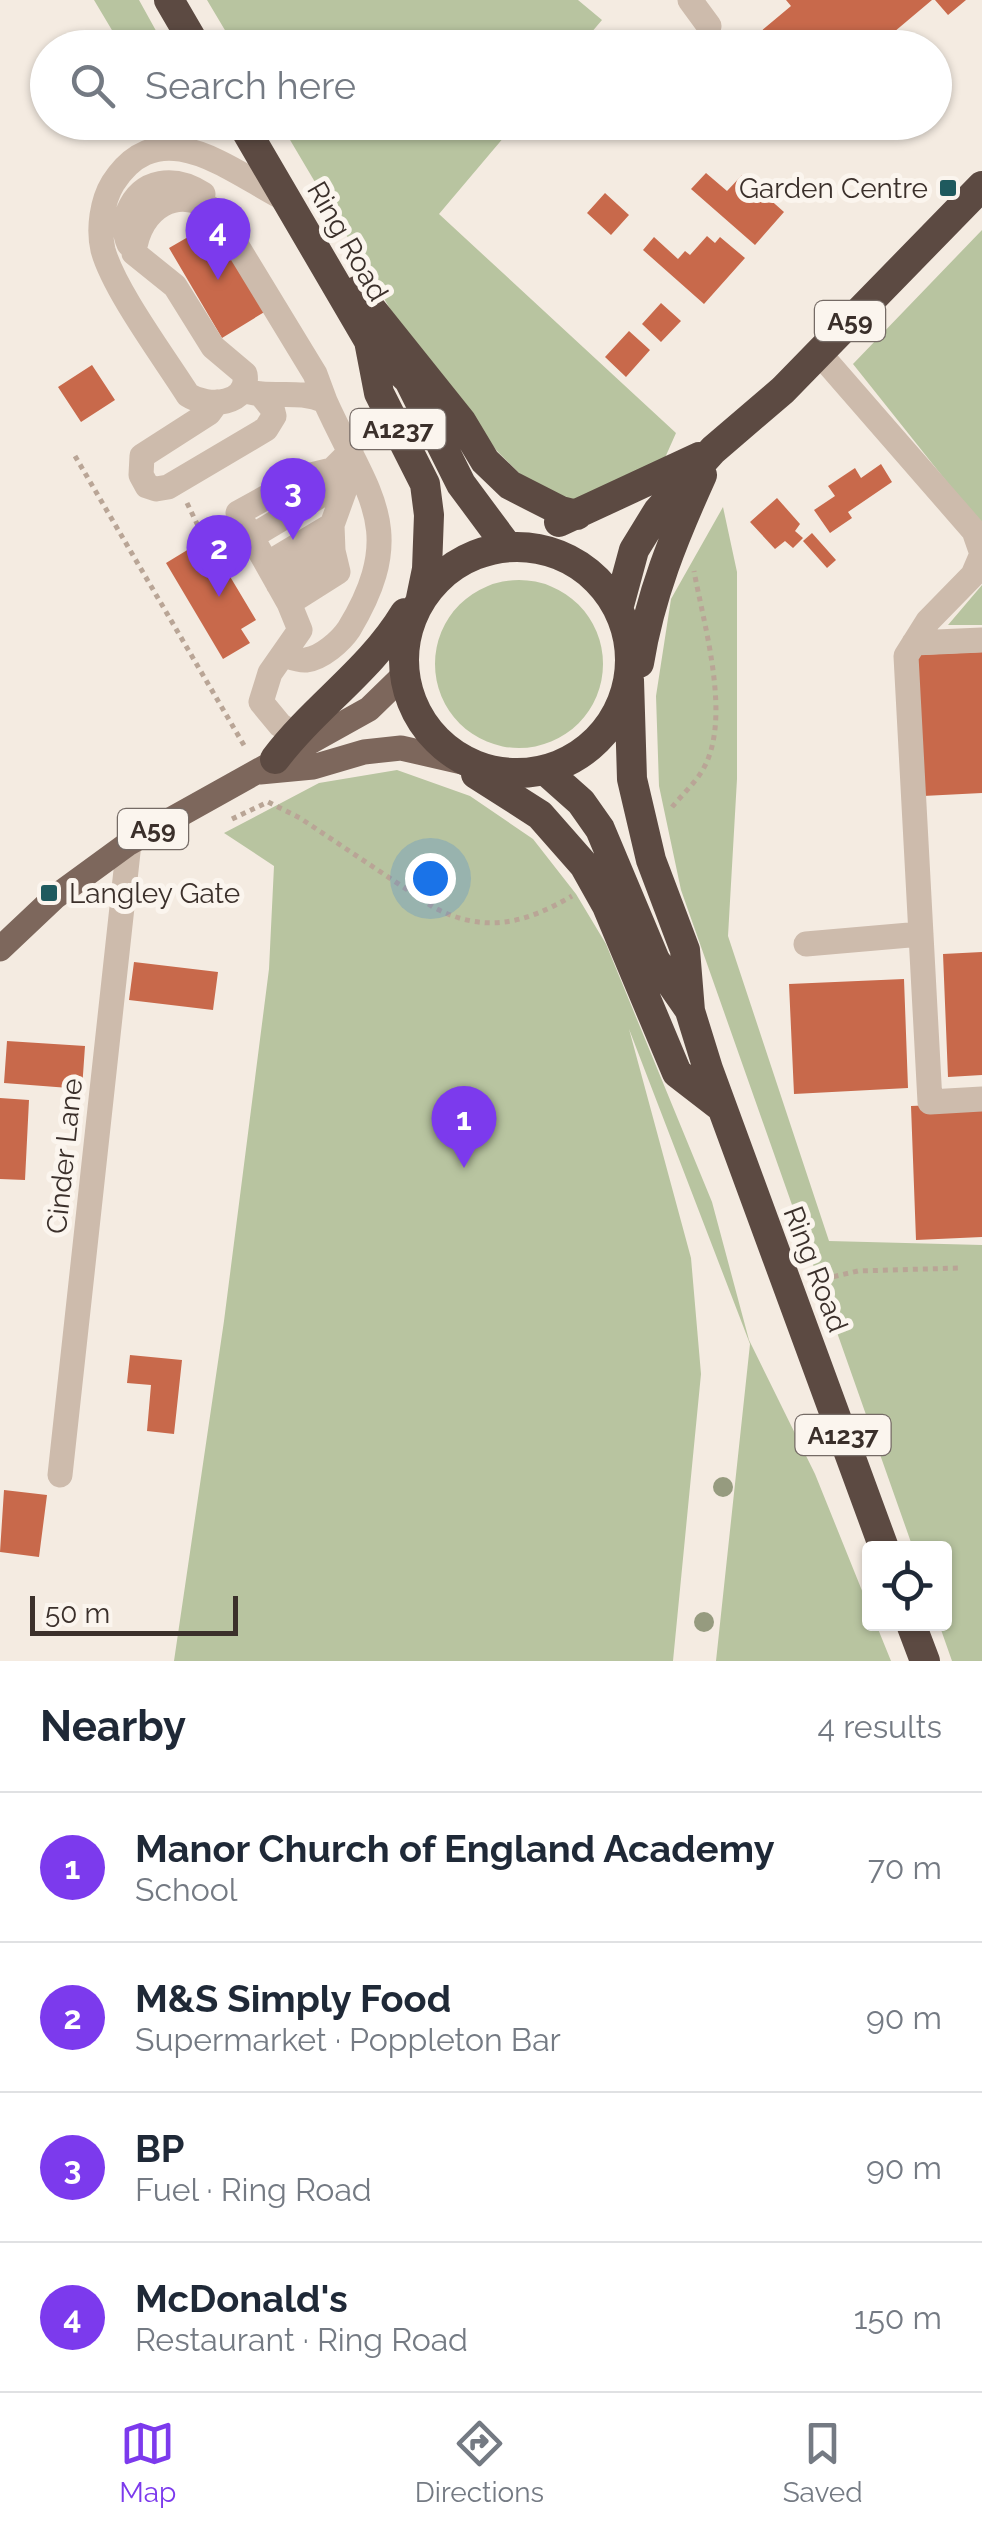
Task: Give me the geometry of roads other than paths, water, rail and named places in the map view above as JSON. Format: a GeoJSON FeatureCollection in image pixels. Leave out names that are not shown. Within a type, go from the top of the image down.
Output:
{"type":"FeatureCollection","features":[{"type":"Feature","properties":{"kind":"highway"},"geometry":{"type":"LineString","coordinates":[[169,0],[186,30]]}},
{"type":"Feature","properties":{"kind":"highway","name":"Ring Road"},"geometry":{"type":"LineString","coordinates":[[251,140],[369,342],[409,380],[460,484],[510,546]]}},
{"type":"Feature","properties":{"kind":"highway","name":"A59"},"geometry":{"type":"LineString","coordinates":[[618,608],[634,550],[644,531],[713,450],[783,390],[982,186]]}},
{"type":"Feature","properties":{"kind":"highway"},"geometry":{"type":"LineString","coordinates":[[286,199],[461,422],[485,461],[510,485],[577,516]]}},
{"type":"Feature","properties":{"kind":"highway","name":"Ring Road"},"geometry":{"type":"LineString","coordinates":[[369,342],[379,393],[425,484],[429,515],[423,591]]}},
{"type":"Feature","properties":{"kind":"highway"},"geometry":{"type":"LineString","coordinates":[[630,713],[644,634],[664,559],[713,450]]}},
{"type":"Feature","properties":{"kind":"highway","name":"A59"},"geometry":{"type":"LineString","coordinates":[[510,546],[713,450]]}},
{"type":"Feature","properties":{"kind":"highway"},"geometry":{"type":"LineString","coordinates":[[266,766],[300,738],[374,658],[423,591],[448,570],[466,559],[510,546],[554,552],[574,562],[606,590],[618,608],[627,634],[629,680],[621,706],[598,740],[573,758],[545,770],[520,774],[494,772],[460,761]]}},
{"type":"Feature","properties":{"kind":"highway"},"geometry":{"type":"LineString","coordinates":[[423,591],[404,649],[410,696],[426,726],[460,761],[540,815],[570,846],[607,906],[677,1074],[722,1106]]}},
{"type":"Feature","properties":{"kind":"highway","name":"Ring Road"},"geometry":{"type":"LineString","coordinates":[[629,680],[632,780],[651,860],[686,950],[690,1011],[881,1541]]}},
{"type":"Feature","properties":{"kind":"highway","name":"Ring Road"},"geometry":{"type":"LineString","coordinates":[[545,770],[581,802],[600,829],[656,960],[690,1011]]}},
{"type":"Feature","properties":{"kind":"highway"},"geometry":{"type":"LineString","coordinates":[[913,1631],[924,1661]]}},
{"type":"Feature","properties":{"kind":"main road"},"geometry":{"type":"LineString","coordinates":[[300,738],[369,709],[405,674]]}},
{"type":"Feature","properties":{"kind":"main road","name":"A59"},"geometry":{"type":"LineString","coordinates":[[0,949],[55,897],[129,843],[266,766],[314,766],[364,752],[401,748],[460,761]]}},
{"type":"Feature","properties":{"kind":"lane"},"geometry":{"type":"LineString","coordinates":[[690,0],[710,26]]}},
{"type":"Feature","properties":{"kind":"lane"},"geometry":{"type":"LineString","coordinates":[[286,199],[185,148],[162,146],[141,152],[124,168],[110,189],[101,232],[104,252],[129,300],[188,395],[217,402],[253,394],[312,397]]}},
{"type":"Feature","properties":{"kind":"lane"},"geometry":{"type":"LineString","coordinates":[[217,402],[209,413],[142,456],[141,475],[147,486],[168,487],[266,429],[293,413],[322,388],[217,213],[193,199],[177,199],[162,204],[145,219],[136,234],[134,253],[175,286],[213,347],[245,374],[253,394],[272,408],[274,416],[266,429]]}},
{"type":"Feature","properties":{"kind":"lane"},"geometry":{"type":"LineString","coordinates":[[819,354],[974,532],[982,554],[973,575],[928,622],[906,656],[930,1102],[982,1099]]}},
{"type":"Feature","properties":{"kind":"lane"},"geometry":{"type":"LineString","coordinates":[[284,655],[306,660],[326,652],[346,635],[376,571],[381,533],[376,508],[351,451],[312,397]]}},
{"type":"Feature","properties":{"kind":"lane"},"geometry":{"type":"LineString","coordinates":[[300,738],[276,721],[260,702],[270,674],[300,630],[238,513],[303,477],[332,470],[351,451]]}},
{"type":"Feature","properties":{"kind":"lane"},"geometry":{"type":"LineString","coordinates":[[278,584],[338,572],[333,538],[350,475],[351,451]]}},
{"type":"Feature","properties":{"kind":"lane"},"geometry":{"type":"LineString","coordinates":[[278,584],[333,538]]}},
{"type":"Feature","properties":{"kind":"lane"},"geometry":{"type":"LineString","coordinates":[[914,643],[982,640]]}},
{"type":"Feature","properties":{"kind":"lane","name":"Cinder Lane"},"geometry":{"type":"LineString","coordinates":[[60,1475],[129,843]]}},
{"type":"Feature","properties":{"kind":"lane"},"geometry":{"type":"LineString","coordinates":[[806,944],[920,934]]}},
{"type":"Feature","properties":{"kind":"place","name":"Garden Centre"},"geometry":{"type":"Point","coordinates":[948,188]}},
{"type":"Feature","properties":{"kind":"place","name":"McDonald's"},"geometry":{"type":"Point","coordinates":[218,280]}},
{"type":"Feature","properties":{"kind":"place","name":"BP"},"geometry":{"type":"Point","coordinates":[293,540]}},
{"type":"Feature","properties":{"kind":"place","name":"M&S Simply Food"},"geometry":{"type":"Point","coordinates":[219,597]}},
{"type":"Feature","properties":{"kind":"place","name":"Langley Gate"},"geometry":{"type":"Point","coordinates":[49,893]}},
{"type":"Feature","properties":{"kind":"place","name":"Manor Church of England Academy"},"geometry":{"type":"Point","coordinates":[464,1168]}}]}
